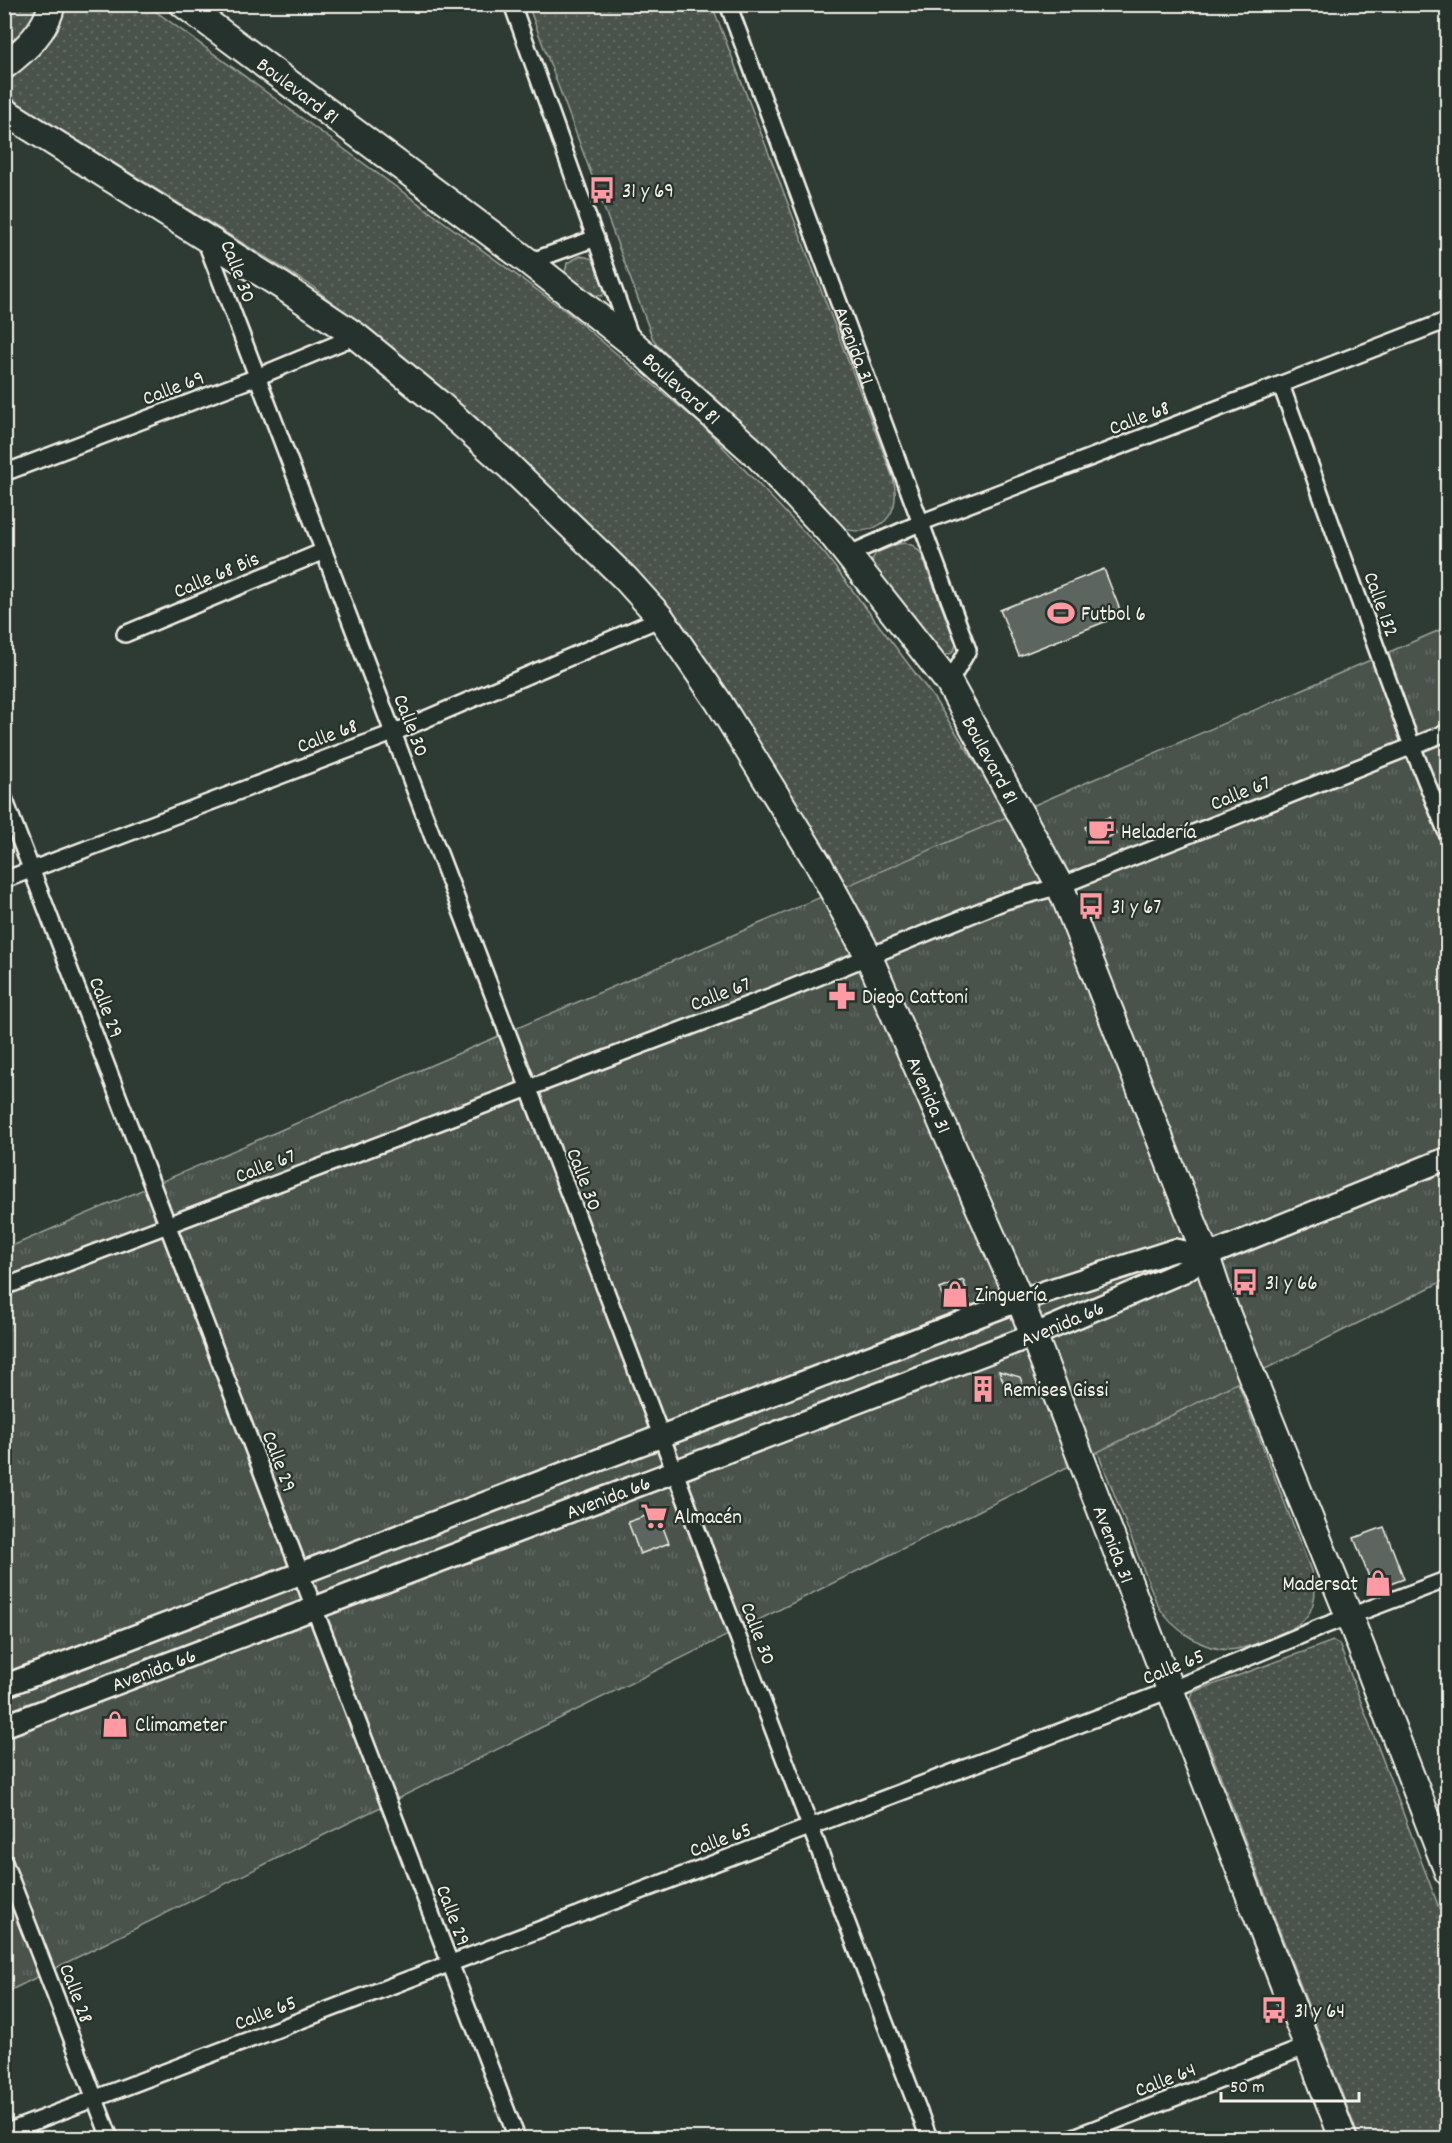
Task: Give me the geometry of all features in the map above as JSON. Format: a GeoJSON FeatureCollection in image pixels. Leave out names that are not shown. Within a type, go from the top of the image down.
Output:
{"type":"FeatureCollection","features":[{"type":"Feature","properties":{"kind":"highway"},"geometry":{"type":"LineString","coordinates":[[4,66],[24,52],[39,33],[52,4]]}},
{"type":"Feature","properties":{"kind":"highway","name":"Boulevard 81"},"geometry":{"type":"LineString","coordinates":[[183,4],[530,262],[633,344],[759,457],[833,536],[949,683],[1060,886]]}},
{"type":"Feature","properties":{"kind":"highway"},"geometry":{"type":"LineString","coordinates":[[4,111],[203,235],[356,336],[437,402],[509,466],[625,578],[661,618],[724,710],[819,865],[868,955]]}},
{"type":"Feature","properties":{"kind":"highway"},"geometry":{"type":"LineString","coordinates":[[1060,886],[1206,1256],[1219,1295],[1349,1616],[1448,1872]]}},
{"type":"Feature","properties":{"kind":"highway","name":"Avenida 31"},"geometry":{"type":"LineString","coordinates":[[868,955],[1020,1300],[1343,2139]]}},
{"type":"Feature","properties":{"kind":"main road","name":"Avenida 66"},"geometry":{"type":"LineString","coordinates":[[4,1726],[1034,1335],[1184,1271],[1206,1256],[1448,1158]]}},
{"type":"Feature","properties":{"kind":"main road","name":"Avenida 66"},"geometry":{"type":"LineString","coordinates":[[4,1686],[1020,1300],[1175,1250],[1206,1256]]}},
{"type":"Feature","properties":{"kind":"street"},"geometry":{"type":"LineString","coordinates":[[512,4],[633,344]]}},
{"type":"Feature","properties":{"kind":"street","name":"Avenida 31"},"geometry":{"type":"LineString","coordinates":[[728,4],[968,650],[949,683]]}},
{"type":"Feature","properties":{"kind":"street","name":"Calle 30"},"geometry":{"type":"LineString","coordinates":[[203,235],[929,2139]]}},
{"type":"Feature","properties":{"kind":"street"},"geometry":{"type":"LineString","coordinates":[[530,262],[596,238]]}},
{"type":"Feature","properties":{"kind":"street","name":"Calle 68"},"geometry":{"type":"LineString","coordinates":[[847,555],[920,523],[1448,320]]}},
{"type":"Feature","properties":{"kind":"street","name":"Calle 69"},"geometry":{"type":"LineString","coordinates":[[4,473],[257,377],[356,336]]}},
{"type":"Feature","properties":{"kind":"street","name":"Calle 132"},"geometry":{"type":"LineString","coordinates":[[1281,386],[1412,746],[1448,836]]}},
{"type":"Feature","properties":{"kind":"street","name":"Calle 68 Bis"},"geometry":{"type":"LineString","coordinates":[[125,634],[324,551]]}},
{"type":"Feature","properties":{"kind":"street","name":"Calle 68"},"geometry":{"type":"LineString","coordinates":[[4,880],[393,733],[661,618]]}},
{"type":"Feature","properties":{"kind":"street","name":"Calle 67"},"geometry":{"type":"LineString","coordinates":[[4,1287],[774,994],[1005,901],[1060,886],[1448,732]]}},
{"type":"Feature","properties":{"kind":"street","name":"Calle 29"},"geometry":{"type":"LineString","coordinates":[[4,798],[517,2139]]}},
{"type":"Feature","properties":{"kind":"street","name":"Calle 65"},"geometry":{"type":"LineString","coordinates":[[4,2133],[1170,1690],[1349,1616],[1448,1579]]}},
{"type":"Feature","properties":{"kind":"street","name":"Calle 28"},"geometry":{"type":"LineString","coordinates":[[4,1862],[110,2139]]}},
{"type":"Feature","properties":{"kind":"street","name":"Calle 64"},"geometry":{"type":"LineString","coordinates":[[1071,2139],[1308,2046]]}},
{"type":"Feature","properties":{"kind":"green space"},"geometry":{"type":"Polygon","coordinates":[[[5,5],[41,5],[25,34],[5,51],[5,5]]]}},
{"type":"Feature","properties":{"kind":"green space"},"geometry":{"type":"Polygon","coordinates":[[[63,5],[147,5],[567,312],[705,428],[825,554],[931,694],[997,796],[1036,874],[873,934],[688,634],[591,525],[479,422],[312,286],[5,95],[4,77],[63,5]]]}},
{"type":"Feature","properties":{"kind":"green space"},"geometry":{"type":"Polygon","coordinates":[[[528,5],[712,5],[893,478],[894,506],[889,516],[880,525],[868,530],[856,531],[836,523],[777,457],[653,339],[528,5]]]}},
{"type":"Feature","properties":{"kind":"green space"},"geometry":{"type":"Polygon","coordinates":[[[580,256],[592,259],[600,265],[609,286],[602,296],[595,295],[565,273],[567,263],[580,256]]]}},
{"type":"Feature","properties":{"kind":"green space"},"geometry":{"type":"Polygon","coordinates":[[[906,543],[914,546],[921,553],[956,644],[954,651],[950,654],[938,653],[873,568],[872,560],[876,553],[906,543]]]}},
{"type":"Feature","properties":{"kind":"green space"},"geometry":{"type":"Polygon","coordinates":[[[1447,627],[1447,1279],[5,1993],[5,1249],[1447,627]]]}},
{"type":"Feature","properties":{"kind":"green space"},"geometry":{"type":"Polygon","coordinates":[[[1198,1280],[1315,1581],[1313,1603],[1306,1618],[1299,1624],[1250,1646],[1226,1650],[1202,1644],[1191,1638],[1171,1622],[1157,1604],[1055,1342],[1198,1280]]]}},
{"type":"Feature","properties":{"kind":"green space"},"geometry":{"type":"Polygon","coordinates":[[[1333,1641],[1339,1644],[1447,1929],[1447,2138],[1359,2138],[1191,1699],[1193,1692],[1333,1641]]]}},
{"type":"Feature","properties":{"kind":"building","name":"Futbol 6"},"geometry":{"type":"Polygon","coordinates":[[[1104,569],[1122,615],[1019,656],[1000,610],[1104,569]]]}},
{"type":"Feature","properties":{"kind":"building","name":"Heladería"},"geometry":{"type":"Polygon","coordinates":[[[1109,817],[1116,834],[1092,844],[1085,827],[1109,817]]]}},
{"type":"Feature","properties":{"kind":"building","name":"Zinguería"},"geometry":{"type":"Polygon","coordinates":[[[963,1280],[970,1298],[948,1307],[940,1289],[963,1280]]]}},
{"type":"Feature","properties":{"kind":"building"},"geometry":{"type":"Polygon","coordinates":[[[999,1371],[1020,1377],[1024,1388],[1008,1394],[999,1371]]]}},
{"type":"Feature","properties":{"kind":"building"},"geometry":{"type":"Polygon","coordinates":[[[657,1512],[669,1543],[640,1554],[628,1522],[657,1512]]]}},
{"type":"Feature","properties":{"kind":"building"},"geometry":{"type":"Polygon","coordinates":[[[1384,1527],[1404,1579],[1374,1590],[1354,1538],[1384,1527]]]}},
{"type":"Feature","properties":{"kind":"place","name":"31 y 69"},"geometry":{"type":"Point","coordinates":[602,190]}},
{"type":"Feature","properties":{"kind":"place","name":"Futbol 6"},"geometry":{"type":"Point","coordinates":[1061,613]}},
{"type":"Feature","properties":{"kind":"place","name":"Heladería"},"geometry":{"type":"Point","coordinates":[1101,831]}},
{"type":"Feature","properties":{"kind":"place","name":"31 y 67"},"geometry":{"type":"Point","coordinates":[1091,906]}},
{"type":"Feature","properties":{"kind":"place","name":"Diego Cattoni"},"geometry":{"type":"Point","coordinates":[842,996]}},
{"type":"Feature","properties":{"kind":"place","name":"31 y 66"},"geometry":{"type":"Point","coordinates":[1245,1282]}},
{"type":"Feature","properties":{"kind":"place","name":"Zinguería"},"geometry":{"type":"Point","coordinates":[955,1294]}},
{"type":"Feature","properties":{"kind":"place","name":"Remises Gissi"},"geometry":{"type":"Point","coordinates":[983,1389]}},
{"type":"Feature","properties":{"kind":"place","name":"Almacén"},"geometry":{"type":"Point","coordinates":[654,1516]}},
{"type":"Feature","properties":{"kind":"place","name":"Madersat"},"geometry":{"type":"Point","coordinates":[1378,1583]}},
{"type":"Feature","properties":{"kind":"place","name":"Climameter"},"geometry":{"type":"Point","coordinates":[115,1724]}},
{"type":"Feature","properties":{"kind":"place","name":"31 y 64"},"geometry":{"type":"Point","coordinates":[1274,2010]}}]}
